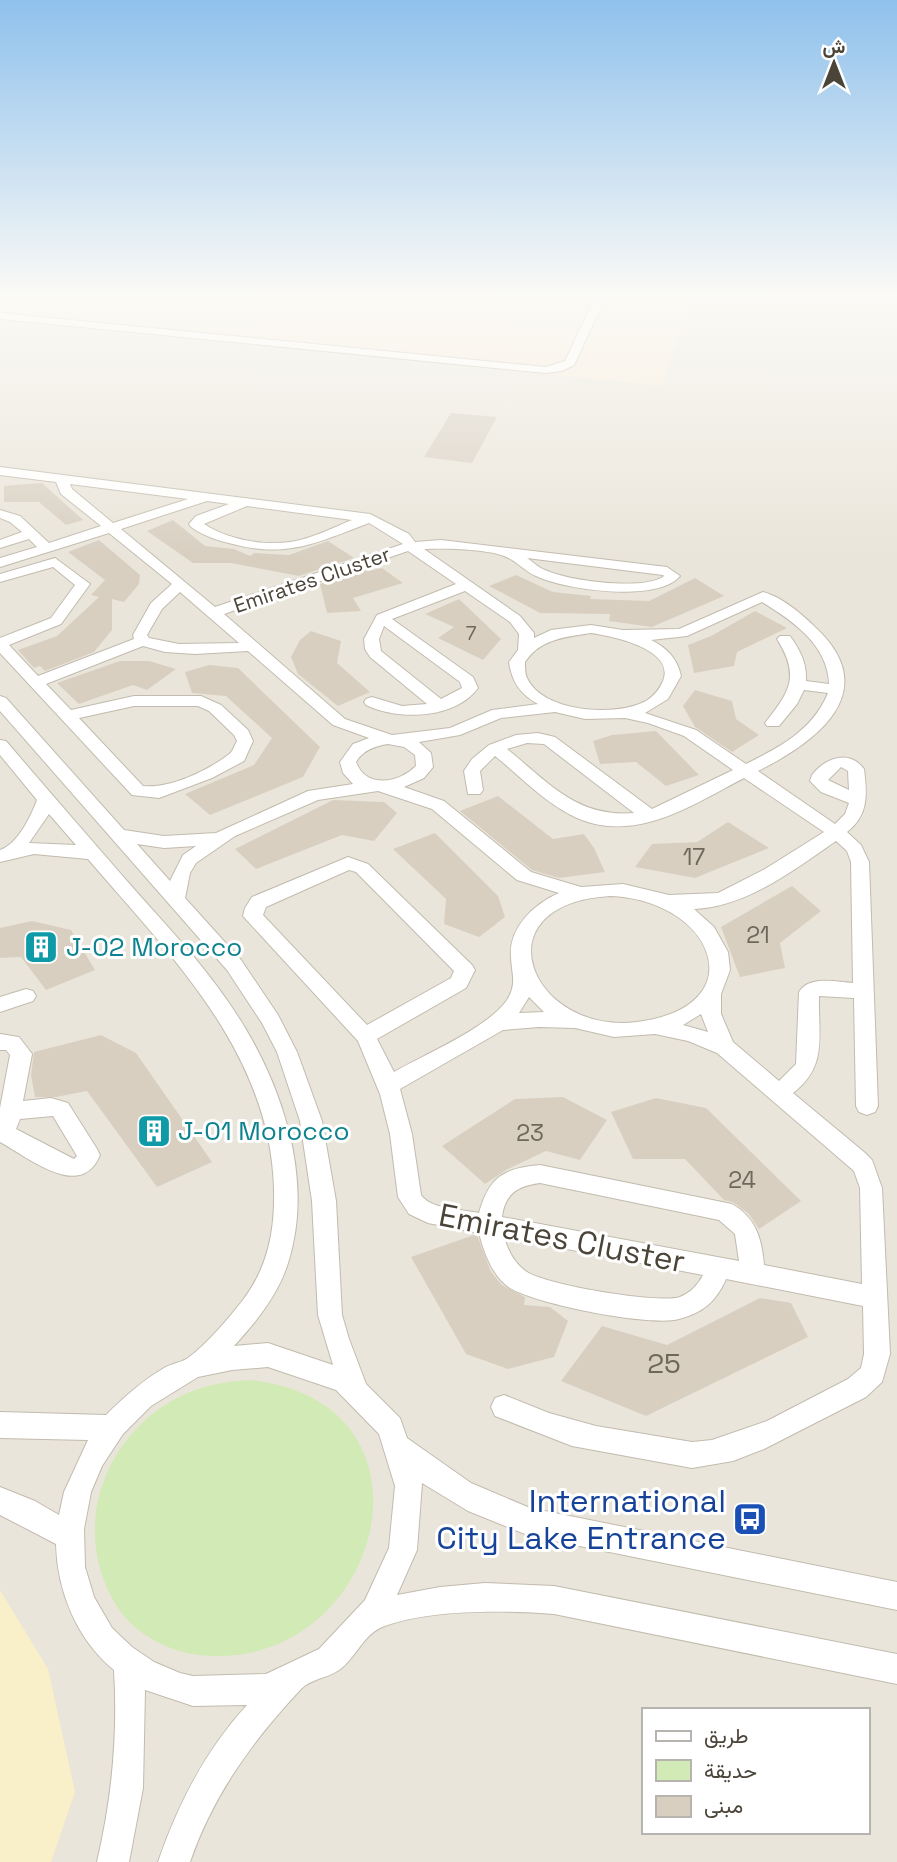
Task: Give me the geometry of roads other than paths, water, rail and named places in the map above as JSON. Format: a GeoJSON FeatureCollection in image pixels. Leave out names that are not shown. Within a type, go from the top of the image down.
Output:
{"type":"FeatureCollection","features":[{"type":"Feature","properties":{"kind":"street"},"geometry":{"type":"LineString","coordinates":[[0,471],[212,496]]}},
{"type":"Feature","properties":{"kind":"street","name":"Emirates Cluster"},"geometry":{"type":"LineString","coordinates":[[61,478],[66,491],[181,585],[339,722],[393,740]]}},
{"type":"Feature","properties":{"kind":"street","name":"Emirates Cluster"},"geometry":{"type":"LineString","coordinates":[[0,563],[212,496],[370,517],[401,535],[410,546],[515,619],[573,630]]}},
{"type":"Feature","properties":{"kind":"street"},"geometry":{"type":"LineString","coordinates":[[249,501],[201,519],[196,524],[208,533],[225,538],[286,547],[370,517]]}},
{"type":"Feature","properties":{"kind":"street"},"geometry":{"type":"LineString","coordinates":[[0,514],[13,517],[47,548]]}},
{"type":"Feature","properties":{"kind":"street"},"geometry":{"type":"LineString","coordinates":[[0,544],[31,534]]}},
{"type":"Feature","properties":{"kind":"street"},"geometry":{"type":"LineString","coordinates":[[410,546],[441,544],[508,552],[667,571],[673,576],[662,586],[641,589],[551,577],[539,573],[508,552]]}},
{"type":"Feature","properties":{"kind":"street","name":"Emirates Cluster"},"geometry":{"type":"LineString","coordinates":[[213,613],[410,546]]}},
{"type":"Feature","properties":{"kind":"street"},"geometry":{"type":"LineString","coordinates":[[0,578],[55,562],[83,584],[56,621],[0,644],[138,791],[148,794],[174,788],[234,760],[241,753],[245,741],[242,733],[215,708],[201,701],[134,701],[69,716]]}},
{"type":"Feature","properties":{"kind":"street"},"geometry":{"type":"LineString","coordinates":[[143,641],[140,635],[157,604],[163,596],[181,585]]}},
{"type":"Feature","properties":{"kind":"street"},"geometry":{"type":"LineString","coordinates":[[440,705],[372,651],[370,642],[382,618],[467,585]]}},
{"type":"Feature","properties":{"kind":"street"},"geometry":{"type":"LineString","coordinates":[[496,748],[582,814],[605,819],[651,817],[745,771],[804,737],[829,710],[837,690],[835,664],[822,640],[800,619],[763,596],[682,632],[654,636],[626,634]]}},
{"type":"Feature","properties":{"kind":"street"},"geometry":{"type":"LineString","coordinates":[[372,702],[404,712],[440,705],[466,694],[470,688],[469,682],[382,618]]}},
{"type":"Feature","properties":{"kind":"street"},"geometry":{"type":"LineString","coordinates":[[515,619],[527,633],[525,649],[516,665],[520,682],[533,697],[556,708]]}},
{"type":"Feature","properties":{"kind":"street","name":"Emirates Cluster"},"geometry":{"type":"LineString","coordinates":[[525,649],[545,636],[591,629],[626,634],[643,640],[667,659]]}},
{"type":"Feature","properties":{"kind":"street"},"geometry":{"type":"LineString","coordinates":[[682,632],[669,648],[669,688],[675,711],[690,733]]}},
{"type":"Feature","properties":{"kind":"street"},"geometry":{"type":"LineString","coordinates":[[773,723],[790,705],[799,685],[798,662],[785,639]]}},
{"type":"Feature","properties":{"kind":"street"},"geometry":{"type":"LineString","coordinates":[[36,682],[143,641],[156,646],[212,650],[250,646]]}},
{"type":"Feature","properties":{"kind":"street"},"geometry":{"type":"LineString","coordinates":[[498,713],[514,699],[520,682]]}},
{"type":"Feature","properties":{"kind":"street"},"geometry":{"type":"LineString","coordinates":[[799,685],[837,690]]}},
{"type":"Feature","properties":{"kind":"street"},"geometry":{"type":"LineString","coordinates":[[314,795],[349,761],[359,747],[454,732],[498,713],[526,709],[556,708],[590,715],[624,713],[652,704],[669,688]]}},
{"type":"Feature","properties":{"kind":"street"},"geometry":{"type":"LineString","coordinates":[[0,701],[233,965],[276,1031],[300,1085],[319,1160],[330,1315],[355,1388]]}},
{"type":"Feature","properties":{"kind":"street"},"geometry":{"type":"LineString","coordinates":[[624,713],[652,719],[690,733],[837,833],[855,849],[860,862],[867,1106]]}},
{"type":"Feature","properties":{"kind":"street"},"geometry":{"type":"LineString","coordinates":[[339,722],[347,740],[353,775],[438,805],[524,876],[547,886],[580,893],[629,891],[664,900],[691,903],[728,897],[837,833],[850,821],[858,800]]}},
{"type":"Feature","properties":{"kind":"street"},"geometry":{"type":"LineString","coordinates":[[175,900],[181,873],[189,859],[229,832],[314,795],[410,782],[420,775],[426,763],[454,732]]}},
{"type":"Feature","properties":{"kind":"street"},"geometry":{"type":"LineString","coordinates":[[474,790],[472,771],[477,762],[496,748],[525,737],[549,740],[651,817]]}},
{"type":"Feature","properties":{"kind":"street"},"geometry":{"type":"LineString","coordinates":[[393,740],[417,747],[426,763],[428,786],[438,805]]}},
{"type":"Feature","properties":{"kind":"street"},"geometry":{"type":"LineString","coordinates":[[0,745],[176,948],[219,1004],[255,1067],[275,1129],[286,1200],[282,1242],[276,1265],[251,1311],[195,1367]]}},
{"type":"Feature","properties":{"kind":"street"},"geometry":{"type":"LineString","coordinates":[[7,853],[38,820],[46,799]]}},
{"type":"Feature","properties":{"kind":"street"},"geometry":{"type":"LineString","coordinates":[[118,834],[172,844],[229,832]]}},
{"type":"Feature","properties":{"kind":"street"},"geometry":{"type":"LineString","coordinates":[[7,853],[63,849],[93,854]]}},
{"type":"Feature","properties":{"kind":"street","name":"Emirates Cluster"},"geometry":{"type":"LineString","coordinates":[[365,1036],[459,983],[465,970],[362,868],[348,863],[264,899],[256,905],[253,912],[255,920],[304,968],[365,1036],[382,1067],[388,1085],[402,1136],[413,1203],[428,1213],[875,1297]]}},
{"type":"Feature","properties":{"kind":"street"},"geometry":{"type":"LineString","coordinates":[[524,876],[536,916]]}},
{"type":"Feature","properties":{"kind":"street"},"geometry":{"type":"LineString","coordinates":[[580,893],[556,903],[536,916],[520,945],[520,961],[525,977],[537,995],[556,1010],[580,1022]]}},
{"type":"Feature","properties":{"kind":"street"},"geometry":{"type":"LineString","coordinates":[[710,937],[714,915],[728,897]]}},
{"type":"Feature","properties":{"kind":"street"},"geometry":{"type":"LineString","coordinates":[[664,900],[691,916],[710,937],[719,965],[711,994],[710,1014],[724,1047]]}},
{"type":"Feature","properties":{"kind":"street"},"geometry":{"type":"LineString","coordinates":[[388,1085],[499,1023],[514,1006],[525,977]]}},
{"type":"Feature","properties":{"kind":"street"},"geometry":{"type":"LineString","coordinates":[[779,1092],[801,1075],[807,1065],[809,992],[818,988],[863,991]]}},
{"type":"Feature","properties":{"kind":"street"},"geometry":{"type":"LineString","coordinates":[[499,1023],[539,1019],[632,1030],[657,1027],[689,1014],[711,994]]}},
{"type":"Feature","properties":{"kind":"street"},"geometry":{"type":"LineString","coordinates":[[0,1004],[26,996]]}},
{"type":"Feature","properties":{"kind":"street"},"geometry":{"type":"LineString","coordinates":[[504,1406],[545,1426],[590,1438],[692,1455],[724,1452],[866,1382],[876,1364],[871,1188],[864,1167],[724,1047],[691,1034],[657,1027]]}},
{"type":"Feature","properties":{"kind":"street"},"geometry":{"type":"LineString","coordinates":[[0,1042],[12,1043],[21,1054],[5,1125]]}},
{"type":"Feature","properties":{"kind":"street"},"geometry":{"type":"LineString","coordinates":[[717,1267],[716,1279],[701,1298],[690,1305],[670,1310],[533,1288],[519,1281],[502,1262],[495,1249],[489,1223],[494,1196],[504,1183],[520,1175],[540,1174],[724,1211],[739,1220],[748,1233],[752,1273]]}},
{"type":"Feature","properties":{"kind":"street"},"geometry":{"type":"LineString","coordinates":[[243,1356],[279,1357],[314,1365],[355,1388],[387,1423],[398,1446],[407,1470],[411,1506],[407,1543],[394,1581],[372,1616],[350,1641],[323,1662],[293,1678],[243,1692],[193,1691],[148,1676],[128,1664],[110,1647],[82,1607],[69,1560],[71,1512],[86,1467],[111,1427],[142,1397],[159,1385],[195,1367],[243,1356]]}},
{"type":"Feature","properties":{"kind":"street"},"geometry":{"type":"LineString","coordinates":[[0,1426],[111,1427]]}},
{"type":"Feature","properties":{"kind":"street"},"geometry":{"type":"LineString","coordinates":[[398,1446],[426,1471],[457,1493],[492,1510],[530,1522],[897,1596]]}},
{"type":"Feature","properties":{"kind":"street"},"geometry":{"type":"LineString","coordinates":[[0,1502],[25,1511],[69,1536]]}},
{"type":"Feature","properties":{"kind":"street"},"geometry":{"type":"LineString","coordinates":[[372,1616],[444,1599],[517,1596],[567,1602],[892,1667]]}},
{"type":"Feature","properties":{"kind":"street"},"geometry":{"type":"LineString","coordinates":[[113,1862],[127,1790],[131,1746],[128,1664]]}},
{"type":"Feature","properties":{"kind":"street"},"geometry":{"type":"LineString","coordinates":[[174,1862],[195,1807],[216,1770],[239,1735],[293,1678]]}},
{"type":"Feature","properties":{"kind":"place","name":"J-02 Morocco"},"geometry":{"type":"Point","coordinates":[41,947]}},
{"type":"Feature","properties":{"kind":"place","name":"J-01 Morocco"},"geometry":{"type":"Point","coordinates":[154,1131]}},
{"type":"Feature","properties":{"kind":"place","name":"International City Lake Entrance"},"geometry":{"type":"Point","coordinates":[750,1519]}}]}
